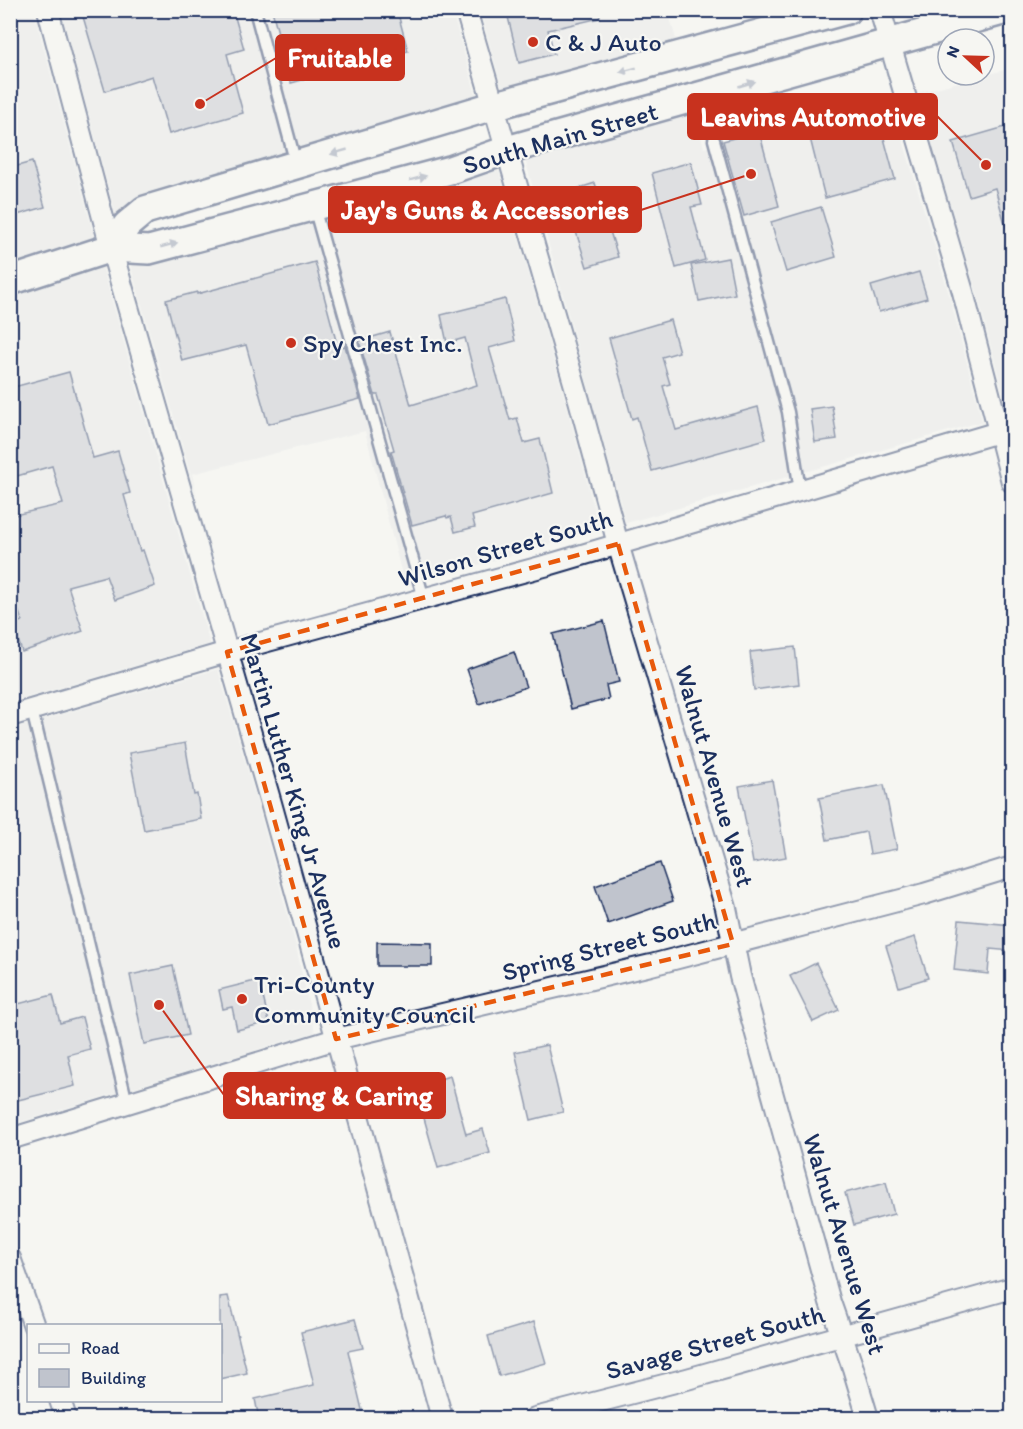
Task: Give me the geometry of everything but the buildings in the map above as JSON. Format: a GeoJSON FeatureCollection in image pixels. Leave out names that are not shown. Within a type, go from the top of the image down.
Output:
{"type":"FeatureCollection","features":[{"type":"Feature","properties":{"kind":"street","name":"Martin Luther King Jr Avenue"},"geometry":{"type":"LineString","coordinates":[[48,10],[111,248],[271,803],[442,1419]]}},
{"type":"Feature","properties":{"kind":"street","name":"Walnut Avenue West"},"geometry":{"type":"LineString","coordinates":[[466,10],[579,400],[618,544],[726,908],[740,976],[830,1302],[868,1419]]}},
{"type":"Feature","properties":{"kind":"street","name":"South Main Street"},"geometry":{"type":"LineString","coordinates":[[111,248],[127,225],[145,210],[493,106],[847,10]]}},
{"type":"Feature","properties":{"kind":"street"},"geometry":{"type":"LineString","coordinates":[[880,10],[1006,430],[1012,482]]}},
{"type":"Feature","properties":{"kind":"street","name":"South Main Street"},"geometry":{"type":"LineString","coordinates":[[10,281],[111,248],[149,250],[450,170],[507,150],[1006,10]]}},
{"type":"Feature","properties":{"kind":"street","name":"Wilson Street South"},"geometry":{"type":"LineString","coordinates":[[10,716],[227,652],[618,544],[1006,430]]}},
{"type":"Feature","properties":{"kind":"street","name":"Spring Street South"},"geometry":{"type":"LineString","coordinates":[[10,1139],[336,1040],[733,944],[924,894],[1012,867]]}},
{"type":"Feature","properties":{"kind":"street"},"geometry":{"type":"LineString","coordinates":[[10,1258],[33,1324]]}},
{"type":"Feature","properties":{"kind":"street","name":"Savage Street South"},"geometry":{"type":"LineString","coordinates":[[535,1419],[1012,1288]]}},
{"type":"Feature","properties":{"kind":"street"},"geometry":{"type":"LineString","coordinates":[[60,1402],[66,1419]]}},
{"type":"Feature","properties":{"kind":"lane"},"geometry":{"type":"LineString","coordinates":[[255,10],[297,165]]}},
{"type":"Feature","properties":{"kind":"lane"},"geometry":{"type":"LineString","coordinates":[[714,140],[788,412],[800,491]]}},
{"type":"Feature","properties":{"kind":"lane"},"geometry":{"type":"LineString","coordinates":[[314,206],[424,599]]}},
{"type":"Feature","properties":{"kind":"lane"},"geometry":{"type":"LineString","coordinates":[[32,710],[127,1103]]}},
{"type":"Feature","properties":{"kind":"highlighted area"},"geometry":{"type":"Polygon","coordinates":[[[618,544],[733,944],[336,1039],[227,652],[618,544]]]}},
{"type":"Feature","properties":{"kind":"shaded area"},"geometry":{"type":"Polygon","coordinates":[[[10,11],[34,11],[95,239],[10,267],[10,11]]]}},
{"type":"Feature","properties":{"kind":"shaded area"},"geometry":{"type":"Polygon","coordinates":[[[61,11],[452,11],[477,98],[139,198],[116,216],[61,11]]]}},
{"type":"Feature","properties":{"kind":"shaded area"},"geometry":{"type":"Polygon","coordinates":[[[480,11],[668,11],[677,43],[503,91],[480,11]]]}},
{"type":"Feature","properties":{"kind":"shaded area"},"geometry":{"type":"Polygon","coordinates":[[[1012,68],[1012,415],[1009,416],[976,290],[917,93],[940,87],[996,87],[996,72],[1012,68]]]}},
{"type":"Feature","properties":{"kind":"shaded area"},"geometry":{"type":"Polygon","coordinates":[[[891,100],[949,294],[983,424],[980,422],[626,523],[525,159],[695,112],[704,148],[891,100]]]}},
{"type":"Feature","properties":{"kind":"shaded area"},"geometry":{"type":"Polygon","coordinates":[[[498,167],[566,402],[600,530],[405,586],[365,431],[192,474],[198,501],[129,261],[498,167]]]}},
{"type":"Feature","properties":{"kind":"shaded area"},"geometry":{"type":"Polygon","coordinates":[[[102,265],[210,644],[11,702],[11,294],[102,265]]]}},
{"type":"Feature","properties":{"kind":"shaded area"},"geometry":{"type":"Polygon","coordinates":[[[218,669],[295,942],[315,1032],[11,1125],[11,729],[218,669]]]}},
{"type":"Feature","properties":{"kind":"place","name":"C & J Auto"},"geometry":{"type":"Point","coordinates":[533,42]}},
{"type":"Feature","properties":{"kind":"place","name":"Fruitable"},"geometry":{"type":"Point","coordinates":[200,104]}},
{"type":"Feature","properties":{"kind":"place","name":"Leavins Automotive"},"geometry":{"type":"Point","coordinates":[986,165]}},
{"type":"Feature","properties":{"kind":"place","name":"Jay's Guns & Accessories"},"geometry":{"type":"Point","coordinates":[751,174]}},
{"type":"Feature","properties":{"kind":"place","name":"Spy Chest Inc."},"geometry":{"type":"Point","coordinates":[291,343]}},
{"type":"Feature","properties":{"kind":"place","name":"Tri-County Community Council"},"geometry":{"type":"Point","coordinates":[242,999]}},
{"type":"Feature","properties":{"kind":"place","name":"Sharing & Caring"},"geometry":{"type":"Point","coordinates":[159,1005]}}]}
